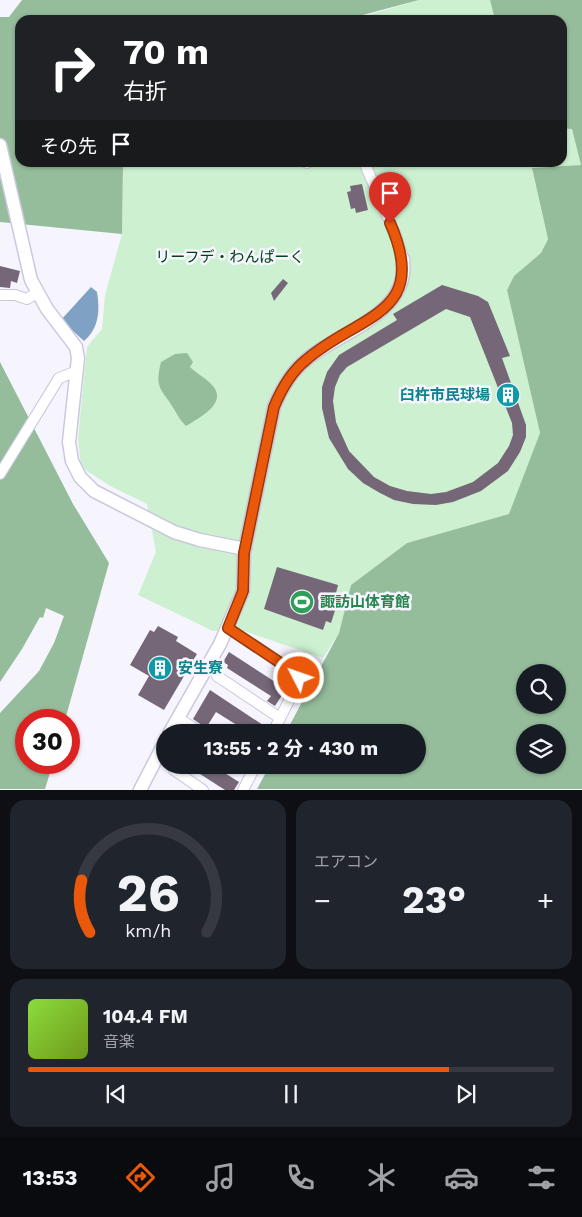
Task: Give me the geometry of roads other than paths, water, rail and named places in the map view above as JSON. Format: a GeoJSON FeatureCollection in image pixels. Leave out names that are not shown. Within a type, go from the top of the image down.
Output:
{"type":"FeatureCollection","features":[{"type":"Feature","properties":{"kind":"street"},"geometry":{"type":"LineString","coordinates":[[0,145],[31,280],[47,310],[76,347],[77,371],[69,442],[72,461],[80,477],[94,492],[174,532],[200,540],[245,549]]}},
{"type":"Feature","properties":{"kind":"street"},"geometry":{"type":"LineString","coordinates":[[175,724],[228,628],[243,591],[245,549],[274,407],[279,395],[287,380],[305,360],[378,314],[389,303],[403,279],[403,259],[397,238],[366,167]]}},
{"type":"Feature","properties":{"kind":"street"},"geometry":{"type":"LineString","coordinates":[[0,295],[26,299],[38,292]]}},
{"type":"Feature","properties":{"kind":"street"},"geometry":{"type":"LineString","coordinates":[[0,474],[59,378],[77,371]]}},
{"type":"Feature","properties":{"kind":"street"},"geometry":{"type":"LineString","coordinates":[[228,628],[297,674],[298,683],[277,724]]}},
{"type":"Feature","properties":{"kind":"street"},"geometry":{"type":"LineString","coordinates":[[217,676],[280,718]]}},
{"type":"Feature","properties":{"kind":"street"},"geometry":{"type":"LineString","coordinates":[[178,718],[187,724]]}},
{"type":"Feature","properties":{"kind":"street"},"geometry":{"type":"LineString","coordinates":[[140,790],[156,759]]}},
{"type":"Feature","properties":{"kind":"street"},"geometry":{"type":"LineString","coordinates":[[180,774],[203,790]]}},
{"type":"Feature","properties":{"kind":"street"},"geometry":{"type":"LineString","coordinates":[[243,790],[249,774]]}},
{"type":"Feature","properties":{"kind":"water"},"geometry":{"type":"Polygon","coordinates":[[[91,287],[97,292],[98,312],[93,331],[84,341],[61,320],[91,287]]]}},
{"type":"Feature","properties":{"kind":"place","name":"臼杵市民球場"},"geometry":{"type":"Point","coordinates":[508,395]}},
{"type":"Feature","properties":{"kind":"place","name":"諏訪山体育館"},"geometry":{"type":"Point","coordinates":[302,602]}},
{"type":"Feature","properties":{"kind":"place","name":"安生寮"},"geometry":{"type":"Point","coordinates":[160,668]}},
{"type":"Feature","properties":{"kind":"park label","name":"リーフデ・わんぱーく"},"geometry":{"type":"Point","coordinates":[230,257]}}]}
